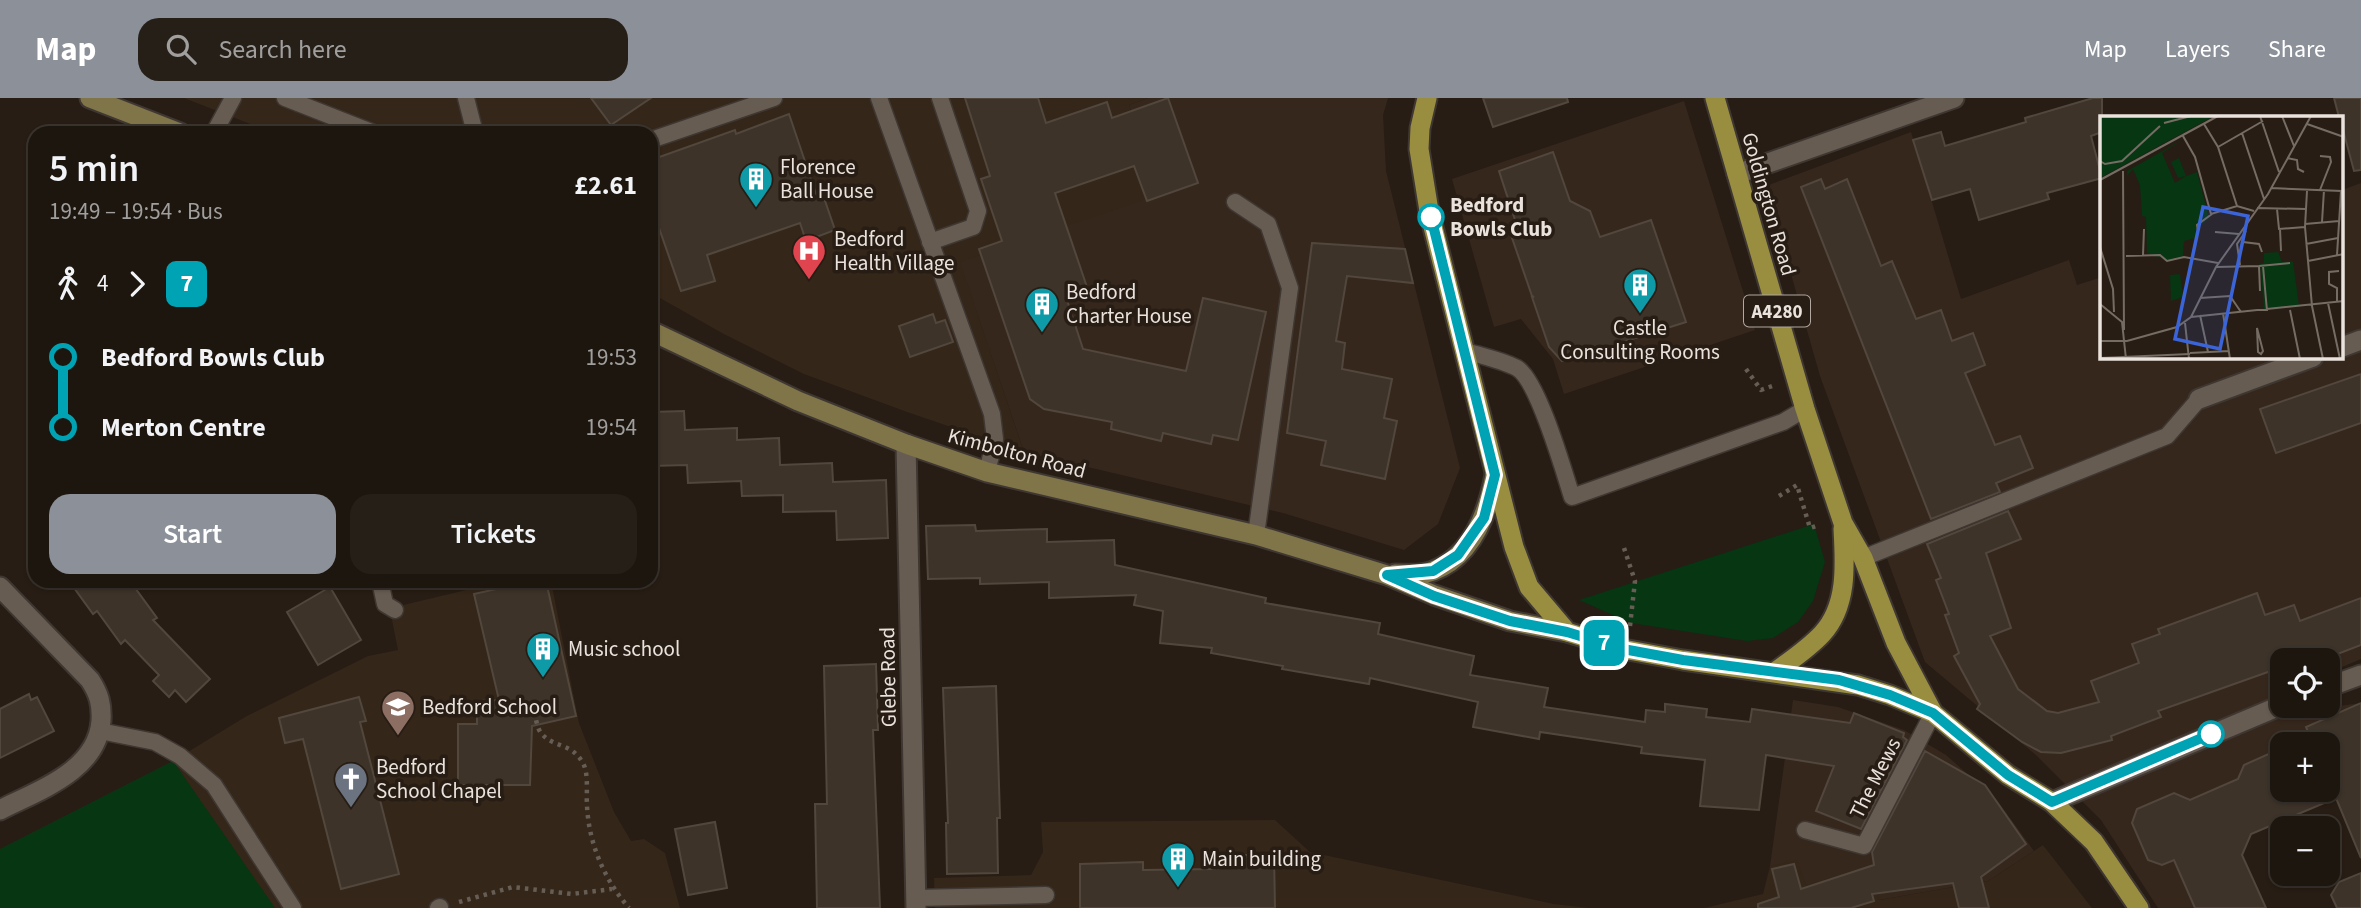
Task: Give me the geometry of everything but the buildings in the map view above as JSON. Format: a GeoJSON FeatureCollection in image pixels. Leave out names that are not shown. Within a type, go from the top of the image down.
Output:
{"type":"FeatureCollection","features":[{"type":"Feature","properties":{"kind":"main road"},"geometry":{"type":"LineString","coordinates":[[90,98],[162,126]]}},
{"type":"Feature","properties":{"kind":"main road"},"geometry":{"type":"LineString","coordinates":[[1427,98],[1420,128],[1419,149],[1429,211],[1495,475],[1521,570],[1542,604],[1567,632]]}},
{"type":"Feature","properties":{"kind":"main road","name":"Goldington Road"},"geometry":{"type":"LineString","coordinates":[[1715,98],[1805,409],[1843,523],[1863,558],[1891,632],[1933,713]]}},
{"type":"Feature","properties":{"kind":"main road","name":"Kimbolton Road"},"geometry":{"type":"LineString","coordinates":[[658,334],[798,401],[906,444],[987,472],[1256,535],[1387,575],[1434,596],[1510,621],[1567,632]]}},
{"type":"Feature","properties":{"kind":"main road","name":"Kimbolton Road"},"geometry":{"type":"LineString","coordinates":[[1387,575],[1433,571],[1458,555],[1484,518],[1495,475]]}},
{"type":"Feature","properties":{"kind":"main road","name":"Goldington Road"},"geometry":{"type":"LineString","coordinates":[[1775,672],[1825,631],[1833,617],[1846,573],[1843,523]]}},
{"type":"Feature","properties":{"kind":"main road","name":"A4280"},"geometry":{"type":"LineString","coordinates":[[1567,632],[1623,649],[1683,660],[1858,685],[1933,713],[2008,775],[2052,802],[2094,842],[2139,908]]}},
{"type":"Feature","properties":{"kind":"street"},"geometry":{"type":"LineString","coordinates":[[1737,174],[1954,98]]}},
{"type":"Feature","properties":{"kind":"street"},"geometry":{"type":"LineString","coordinates":[[2344,346],[2361,340]]}},
{"type":"Feature","properties":{"kind":"street"},"geometry":{"type":"LineString","coordinates":[[2199,398],[2307,359]]}},
{"type":"Feature","properties":{"kind":"street","name":"Glebe Road"},"geometry":{"type":"LineString","coordinates":[[906,444],[916,903]]}},
{"type":"Feature","properties":{"kind":"street"},"geometry":{"type":"LineString","coordinates":[[0,587],[90,680],[101,696],[100,731],[95,747],[80,765],[58,780],[0,810]]}},
{"type":"Feature","properties":{"kind":"street"},"geometry":{"type":"LineString","coordinates":[[2340,683],[2361,675]]}},
{"type":"Feature","properties":{"kind":"street"},"geometry":{"type":"LineString","coordinates":[[2052,802],[2270,710]]}},
{"type":"Feature","properties":{"kind":"lane"},"geometry":{"type":"LineString","coordinates":[[218,126],[233,98]]}},
{"type":"Feature","properties":{"kind":"lane"},"geometry":{"type":"LineString","coordinates":[[285,98],[356,126]]}},
{"type":"Feature","properties":{"kind":"lane"},"geometry":{"type":"LineString","coordinates":[[466,98],[473,126]]}},
{"type":"Feature","properties":{"kind":"lane"},"geometry":{"type":"LineString","coordinates":[[658,138],[774,98]]}},
{"type":"Feature","properties":{"kind":"lane"},"geometry":{"type":"LineString","coordinates":[[879,98],[992,414],[995,439],[987,472]]}},
{"type":"Feature","properties":{"kind":"lane"},"geometry":{"type":"LineString","coordinates":[[930,242],[972,228],[978,211],[940,98]]}},
{"type":"Feature","properties":{"kind":"lane"},"geometry":{"type":"LineString","coordinates":[[1235,202],[1268,224],[1290,288],[1256,535]]}},
{"type":"Feature","properties":{"kind":"lane"},"geometry":{"type":"LineString","coordinates":[[1465,351],[1519,369],[1536,397],[1552,434],[1572,497],[1704,452],[1783,422],[1805,409]]}},
{"type":"Feature","properties":{"kind":"lane"},"geometry":{"type":"LineString","coordinates":[[1863,558],[2167,436],[2199,398]]}},
{"type":"Feature","properties":{"kind":"lane"},"geometry":{"type":"LineString","coordinates":[[382,588],[385,604],[395,610]]}},
{"type":"Feature","properties":{"kind":"lane","name":"The Mews"},"geometry":{"type":"LineString","coordinates":[[1805,830],[1864,846],[1933,713]]}},
{"type":"Feature","properties":{"kind":"lane"},"geometry":{"type":"LineString","coordinates":[[100,731],[155,742],[180,756],[214,785],[293,908]]}},
{"type":"Feature","properties":{"kind":"lane"},"geometry":{"type":"LineString","coordinates":[[916,903],[1046,895]]}},
{"type":"Feature","properties":{"kind":"path"},"geometry":{"type":"LineString","coordinates":[[1746,369],[1762,390],[1778,384]]}},
{"type":"Feature","properties":{"kind":"path"},"geometry":{"type":"LineString","coordinates":[[1779,496],[1797,485],[1810,528],[1821,525]]}},
{"type":"Feature","properties":{"kind":"path"},"geometry":{"type":"LineString","coordinates":[[1624,548],[1634,582],[1629,629]]}},
{"type":"Feature","properties":{"kind":"path"},"geometry":{"type":"LineString","coordinates":[[534,712],[540,732],[553,742],[572,748],[585,766],[587,810],[594,849],[612,889],[629,908]]}},
{"type":"Feature","properties":{"kind":"path"},"geometry":{"type":"LineString","coordinates":[[439,908],[513,887],[572,894],[612,889]]}},
{"type":"Feature","properties":{"kind":"shaded area","name":"Bedford Health Village"},"geometry":{"type":"Polygon","coordinates":[[[184,98],[1148,98],[1129,105],[1148,160],[1152,187],[1143,190],[1146,199],[960,262],[1024,452],[804,374],[658,297],[658,126],[255,126],[184,98]]]}},
{"type":"Feature","properties":{"kind":"shaded area"},"geometry":{"type":"Polygon","coordinates":[[[1148,98],[1388,98],[1383,115],[1386,171],[1460,468],[1438,524],[1404,550],[1283,513],[1024,452],[959,261],[1143,190],[1148,159],[1129,105],[1148,98]]]}},
{"type":"Feature","properties":{"kind":"shaded area"},"geometry":{"type":"Polygon","coordinates":[[[1684,101],[1755,330],[1564,394],[1553,359],[1521,319],[1494,327],[1452,179],[1684,101]]]}},
{"type":"Feature","properties":{"kind":"shaded area"},"geometry":{"type":"Polygon","coordinates":[[[1911,132],[1961,299],[2069,260],[2077,285],[2100,278],[2100,359],[2344,359],[2344,189],[2361,183],[2361,659],[2340,668],[2340,648],[2270,648],[2270,698],[2222,722],[2270,715],[2270,718],[2340,718],[2340,706],[2361,703],[2361,826],[2349,831],[2337,802],[2340,802],[2340,732],[2270,732],[2270,802],[2303,802],[2312,808],[2293,816],[2270,816],[2270,826],[2251,834],[2242,855],[2266,908],[2158,908],[2101,820],[2037,756],[1925,662],[1820,376],[1766,186],[1911,132]]]}},
{"type":"Feature","properties":{"kind":"shaded area","name":"Bedford School"},"geometry":{"type":"Polygon","coordinates":[[[475,588],[552,588],[579,723],[614,812],[631,841],[644,839],[665,853],[680,908],[0,908],[0,849],[173,761],[245,717],[368,656],[398,650],[391,615],[399,606],[475,588]]]}},
{"type":"Feature","properties":{"kind":"shaded area"},"geometry":{"type":"Polygon","coordinates":[[[1793,700],[1838,707],[1904,730],[1946,755],[1997,800],[2034,851],[1988,881],[1879,900],[1805,886],[1770,866],[1793,700]]]}},
{"type":"Feature","properties":{"kind":"shaded area"},"geometry":{"type":"Polygon","coordinates":[[[1275,820],[1310,852],[1554,904],[1589,908],[935,908],[934,878],[1031,875],[1043,852],[1041,822],[1275,820]]]}},
{"type":"Feature","properties":{"kind":"shaded area"},"geometry":{"type":"Polygon","coordinates":[[[2043,845],[2092,908],[1704,908],[1763,894],[1770,866],[1797,860],[1806,885],[1870,866],[1879,900],[1988,881],[2043,845]]]}},
{"type":"Feature","properties":{"kind":"green space"},"geometry":{"type":"Polygon","coordinates":[[[1814,524],[1825,562],[1813,601],[1798,622],[1773,638],[1747,641],[1631,623],[1579,600],[1814,524]]]}},
{"type":"Feature","properties":{"kind":"green space"},"geometry":{"type":"Polygon","coordinates":[[[173,761],[275,908],[0,908],[0,849],[173,761]]]}},
{"type":"Feature","properties":{"kind":"bus line","name":"7"},"geometry":{"type":"LineString","coordinates":[[1431,217],[1495,475],[1484,518],[1458,555],[1433,571],[1387,575],[1434,596],[1510,621],[1567,632],[1623,649],[1683,660],[1839,680],[1890,695],[1933,713],[2008,775],[2052,802],[2211,734]]}},
{"type":"Feature","properties":{"kind":"place","name":"Florence Ball House"},"geometry":{"type":"Point","coordinates":[756,209]}},
{"type":"Feature","properties":{"kind":"place","name":"Bedford Bowls Club"},"geometry":{"type":"Point","coordinates":[1431,217]}},
{"type":"Feature","properties":{"kind":"place","name":"Bedford Health Village"},"geometry":{"type":"Point","coordinates":[809,281]}},
{"type":"Feature","properties":{"kind":"place","name":"Castle Consulting Rooms"},"geometry":{"type":"Point","coordinates":[1640,315]}},
{"type":"Feature","properties":{"kind":"place","name":"Bedford Charter House"},"geometry":{"type":"Point","coordinates":[1042,334]}},
{"type":"Feature","properties":{"kind":"place","name":"Music school"},"geometry":{"type":"Point","coordinates":[543,679]}},
{"type":"Feature","properties":{"kind":"place","name":"Bedford School"},"geometry":{"type":"Point","coordinates":[398,737]}},
{"type":"Feature","properties":{"kind":"place","name":"Bedford School Chapel"},"geometry":{"type":"Point","coordinates":[351,809]}},
{"type":"Feature","properties":{"kind":"place","name":"Main building"},"geometry":{"type":"Point","coordinates":[1178,889]}}]}
